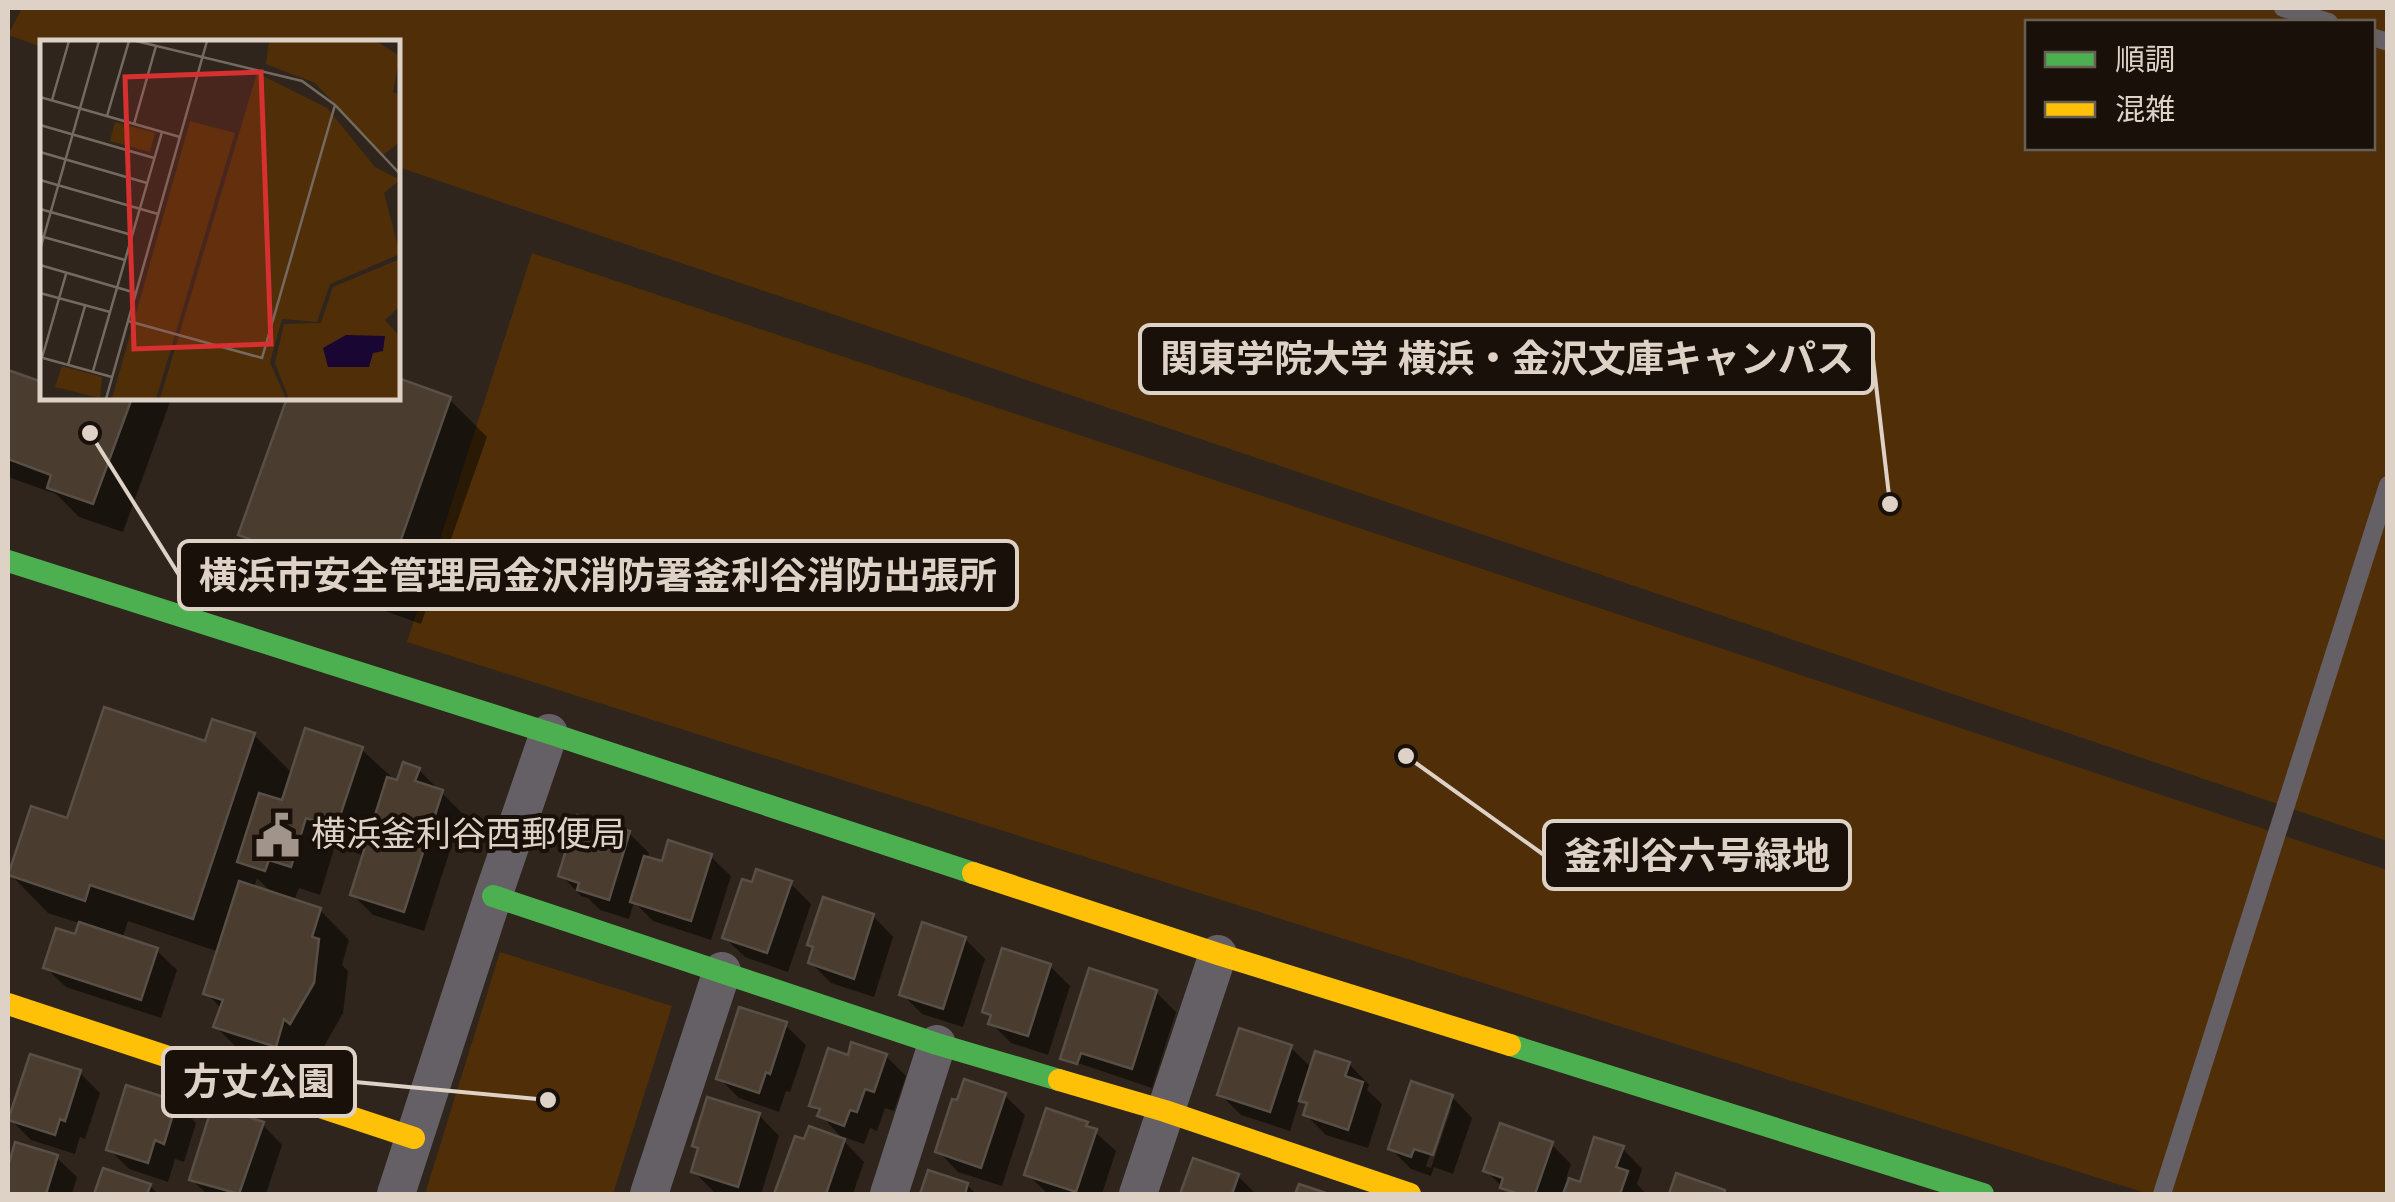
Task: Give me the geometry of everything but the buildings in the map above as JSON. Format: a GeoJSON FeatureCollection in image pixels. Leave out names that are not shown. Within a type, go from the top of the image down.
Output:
{"type":"FeatureCollection","features":[{"type":"Feature","properties":{"kind":"street"},"geometry":{"type":"LineString","coordinates":[[8,560],[549,733],[1218,954],[1984,1194]]}},
{"type":"Feature","properties":{"kind":"street"},"geometry":{"type":"LineString","coordinates":[[396,1194],[549,733]]}},
{"type":"Feature","properties":{"kind":"street"},"geometry":{"type":"LineString","coordinates":[[493,896],[937,1044],[1165,1110],[1398,1193]]}},
{"type":"Feature","properties":{"kind":"street"},"geometry":{"type":"LineString","coordinates":[[1138,1194],[1218,954]]}},
{"type":"Feature","properties":{"kind":"street"},"geometry":{"type":"LineString","coordinates":[[649,1194],[722,970]]}},
{"type":"Feature","properties":{"kind":"street"},"geometry":{"type":"LineString","coordinates":[[8,1004],[414,1138]]}},
{"type":"Feature","properties":{"kind":"street"},"geometry":{"type":"LineString","coordinates":[[889,1194],[937,1044]]}},
{"type":"Feature","properties":{"kind":"street"},"geometry":{"type":"LineString","coordinates":[[1894,1194],[1902,1168]]}},
{"type":"Feature","properties":{"kind":"lane"},"geometry":{"type":"LineString","coordinates":[[2283,8],[2322,20]]}},
{"type":"Feature","properties":{"kind":"lane"},"geometry":{"type":"LineString","coordinates":[[2162,1194],[2388,485]]}},
{"type":"Feature","properties":{"kind":"shaded area"},"geometry":{"type":"Polygon","coordinates":[[[22,8],[2387,8],[2387,841],[400,168],[400,40],[40,40],[40,46],[8,35],[22,8]]]}},
{"type":"Feature","properties":{"kind":"shaded area"},"geometry":{"type":"Polygon","coordinates":[[[532,253],[2387,870],[2387,1194],[2149,1194],[407,642],[532,253]]]}},
{"type":"Feature","properties":{"kind":"shaded area"},"geometry":{"type":"Polygon","coordinates":[[[500,952],[672,1006],[613,1194],[425,1194],[500,952]]]}},
{"type":"Feature","properties":{"kind":"traffic: fast"},"geometry":{"type":"LineString","coordinates":[[8,561],[973,873]]}},
{"type":"Feature","properties":{"kind":"traffic: fast"},"geometry":{"type":"LineString","coordinates":[[493,896],[937,1044],[1059,1080]]}},
{"type":"Feature","properties":{"kind":"traffic: fast"},"geometry":{"type":"LineString","coordinates":[[1510,1045],[1983,1194]]}},
{"type":"Feature","properties":{"kind":"traffic: slow"},"geometry":{"type":"LineString","coordinates":[[973,873],[1510,1045]]}},
{"type":"Feature","properties":{"kind":"traffic: slow"},"geometry":{"type":"LineString","coordinates":[[8,1004],[414,1138]]}},
{"type":"Feature","properties":{"kind":"traffic: slow"},"geometry":{"type":"LineString","coordinates":[[1059,1080],[1165,1111],[1410,1194]]}},
{"type":"Feature","properties":{"kind":"place","name":"横浜市安全管理局金沢消防署釜利谷消防出張所"},"geometry":{"type":"Point","coordinates":[90,433]}},
{"type":"Feature","properties":{"kind":"place","name":"関東学院大学 横浜・金沢文庫キャンパス"},"geometry":{"type":"Point","coordinates":[1890,504]}},
{"type":"Feature","properties":{"kind":"place","name":"釜利谷六号緑地"},"geometry":{"type":"Point","coordinates":[1406,756]}},
{"type":"Feature","properties":{"kind":"place","name":"横浜釜利谷西郵便局"},"geometry":{"type":"Point","coordinates":[278,835]}},
{"type":"Feature","properties":{"kind":"place","name":"方丈公園"},"geometry":{"type":"Point","coordinates":[548,1100]}}]}
